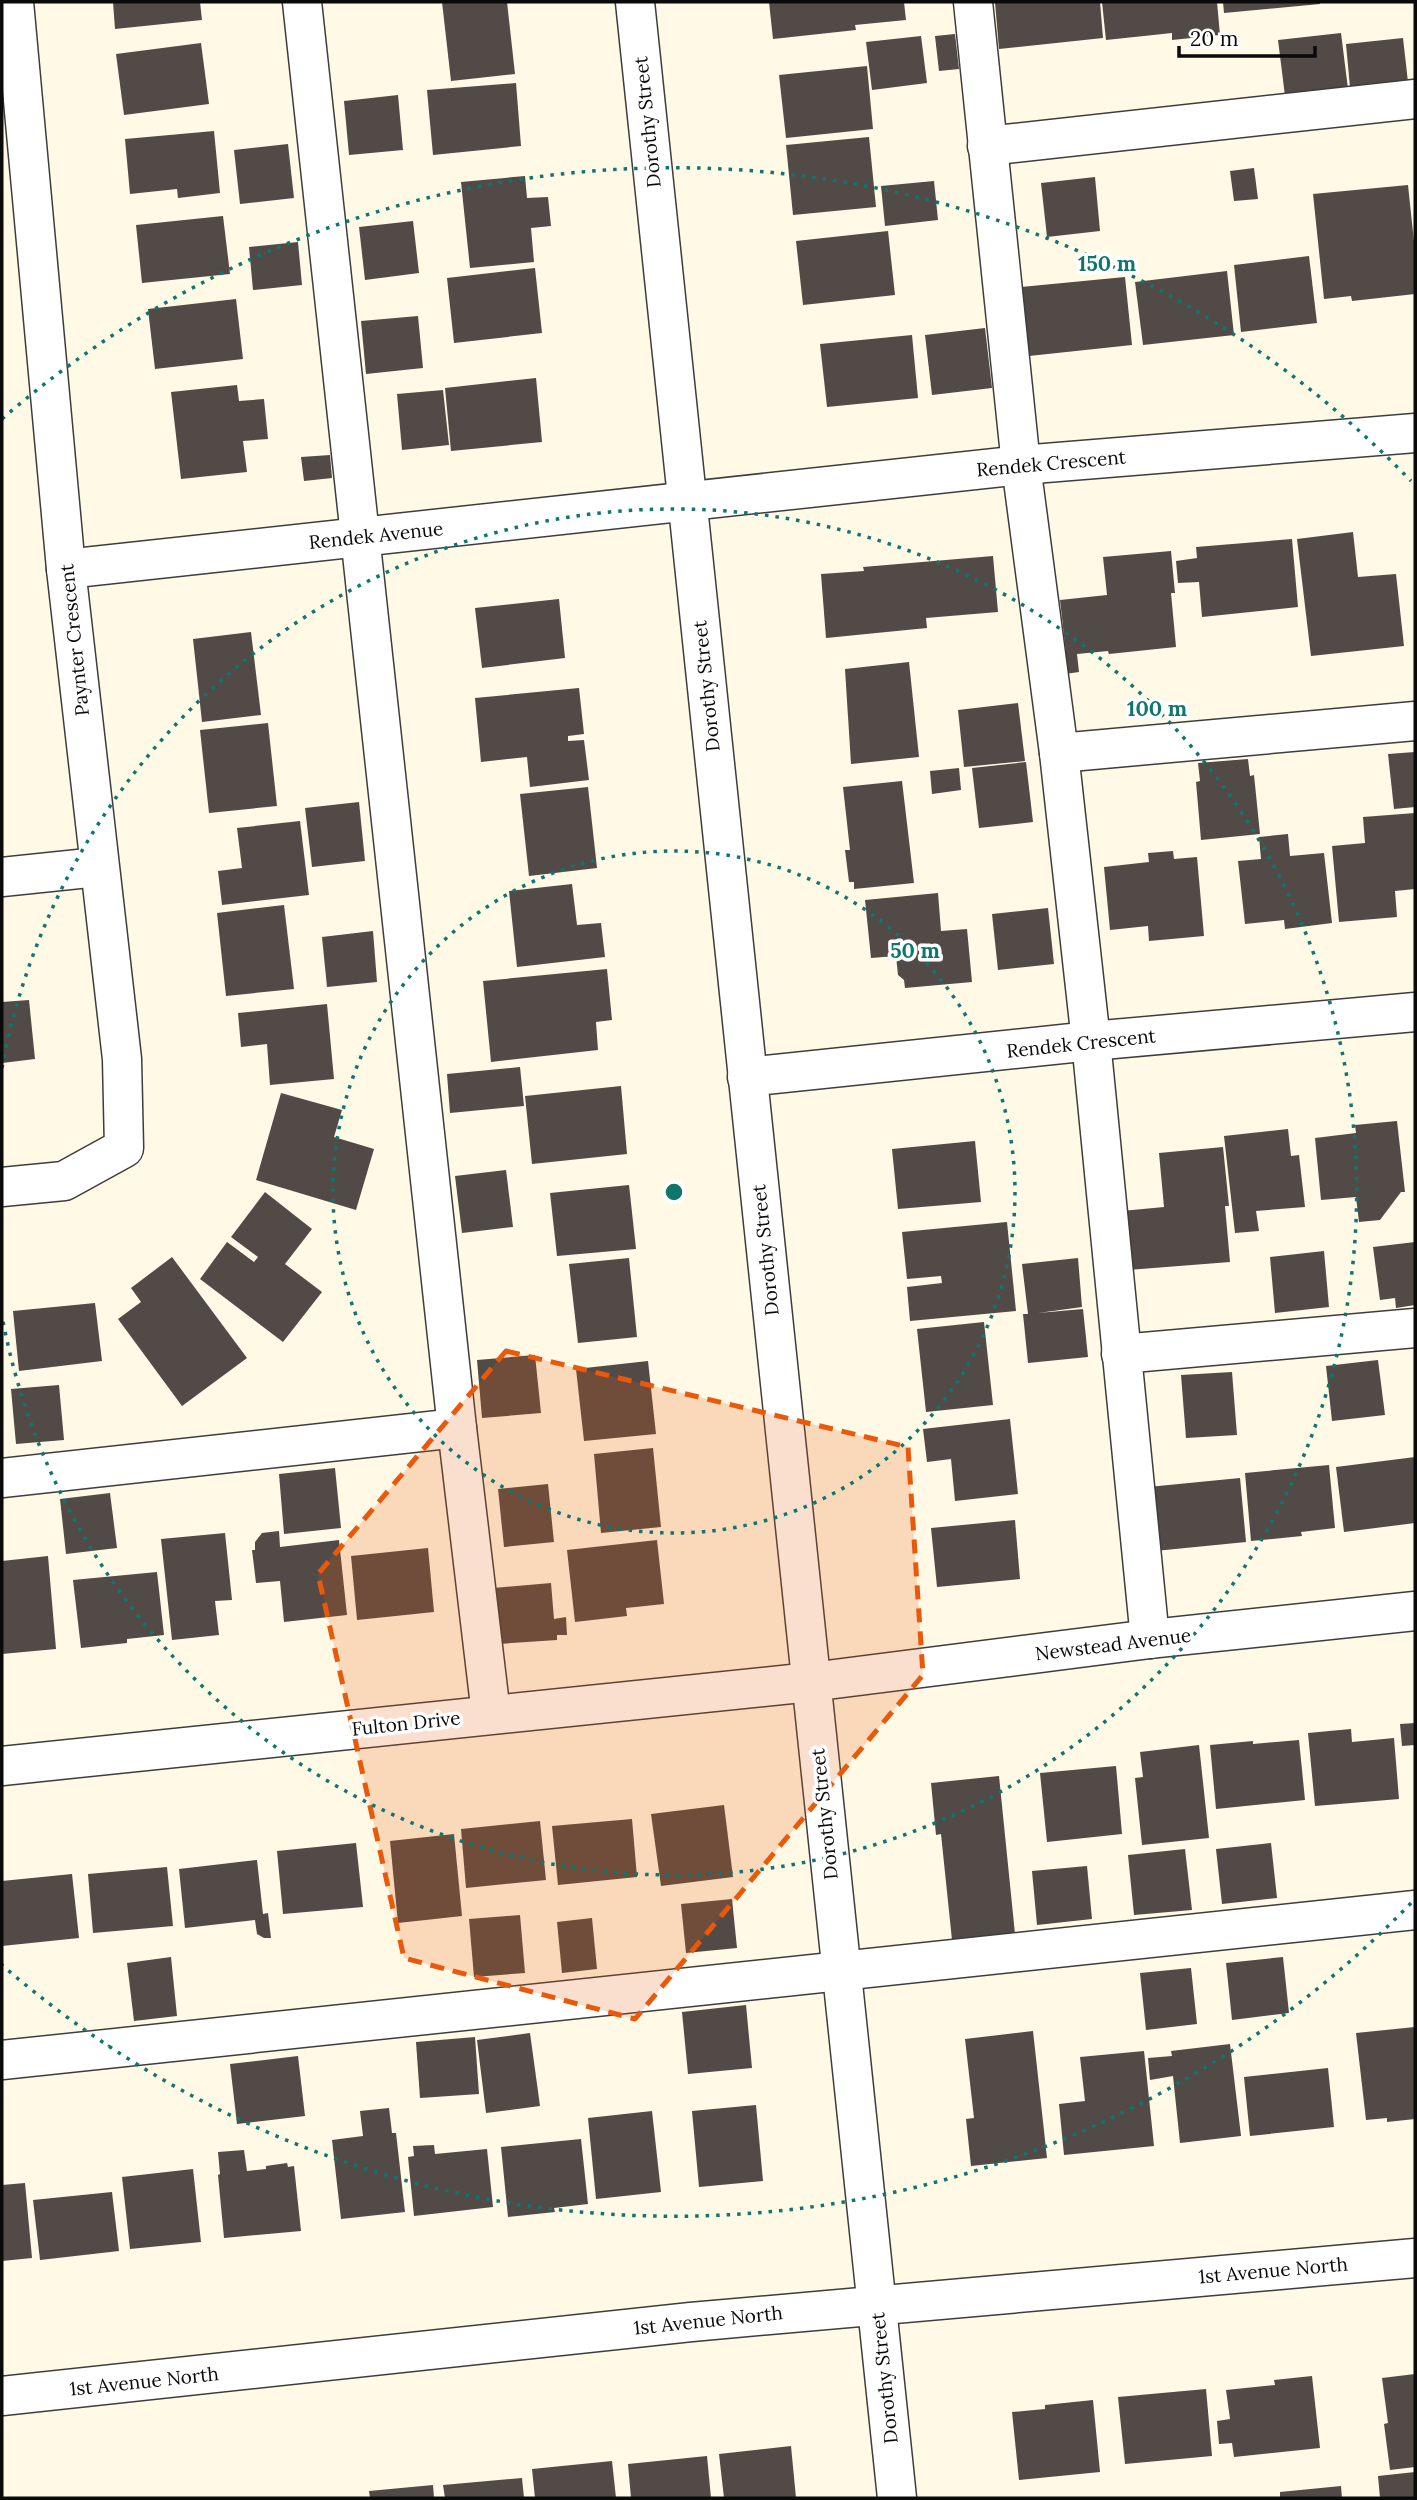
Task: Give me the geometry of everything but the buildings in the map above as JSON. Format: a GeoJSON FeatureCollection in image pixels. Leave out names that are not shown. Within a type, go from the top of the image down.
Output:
{"type":"FeatureCollection","features":[{"type":"Feature","properties":{"kind":"street"},"geometry":{"type":"LineString","coordinates":[[2,4],[14,2]]}},
{"type":"Feature","properties":{"kind":"street","name":"Paynter Crescent"},"geometry":{"type":"LineString","coordinates":[[2,1188],[64,1181],[124,1149],[122,1059],[66,569],[14,2]]}},
{"type":"Feature","properties":{"kind":"street"},"geometry":{"type":"LineString","coordinates":[[302,2],[457,1428],[491,1714]]}},
{"type":"Feature","properties":{"kind":"street","name":"Dorothy Street"},"geometry":{"type":"LineString","coordinates":[[635,2],[897,2498]]}},
{"type":"Feature","properties":{"kind":"street"},"geometry":{"type":"LineString","coordinates":[[972,2],[1021,465],[1059,753],[1091,1041],[1150,1639]]}},
{"type":"Feature","properties":{"kind":"street"},"geometry":{"type":"LineString","coordinates":[[987,146],[1415,99]]}},
{"type":"Feature","properties":{"kind":"street","name":"Rendek Crescent"},"geometry":{"type":"LineString","coordinates":[[687,501],[1021,465],[1415,433]]}},
{"type":"Feature","properties":{"kind":"street","name":"Rendek Avenue"},"geometry":{"type":"LineString","coordinates":[[66,569],[687,501]]}},
{"type":"Feature","properties":{"kind":"street"},"geometry":{"type":"LineString","coordinates":[[1059,753],[1415,721]]}},
{"type":"Feature","properties":{"kind":"street"},"geometry":{"type":"LineString","coordinates":[[2,877],[98,867]]}},
{"type":"Feature","properties":{"kind":"street","name":"Rendek Crescent"},"geometry":{"type":"LineString","coordinates":[[747,1077],[1091,1041],[1415,1012]]}},
{"type":"Feature","properties":{"kind":"street"},"geometry":{"type":"LineString","coordinates":[[1122,1354],[1415,1328]]}},
{"type":"Feature","properties":{"kind":"street"},"geometry":{"type":"LineString","coordinates":[[2,1478],[457,1428]]}},
{"type":"Feature","properties":{"kind":"street","name":"Newstead Avenue"},"geometry":{"type":"LineString","coordinates":[[811,1682],[1150,1639],[1415,1611]]}},
{"type":"Feature","properties":{"kind":"street","name":"Fulton Drive"},"geometry":{"type":"LineString","coordinates":[[2,1766],[811,1682]]}},
{"type":"Feature","properties":{"kind":"street"},"geometry":{"type":"LineString","coordinates":[[2,2060],[1415,1910]]}},
{"type":"Feature","properties":{"kind":"street","name":"1st Avenue North"},"geometry":{"type":"LineString","coordinates":[[2,2396],[875,2304],[1415,2258]]}},
{"type":"Feature","properties":{"kind":"highlighted area"},"geometry":{"type":"Polygon","coordinates":[[[506,1351],[908,1447],[923,1675],[635,2019],[404,1958],[318,1574],[506,1351]]]}}]}
